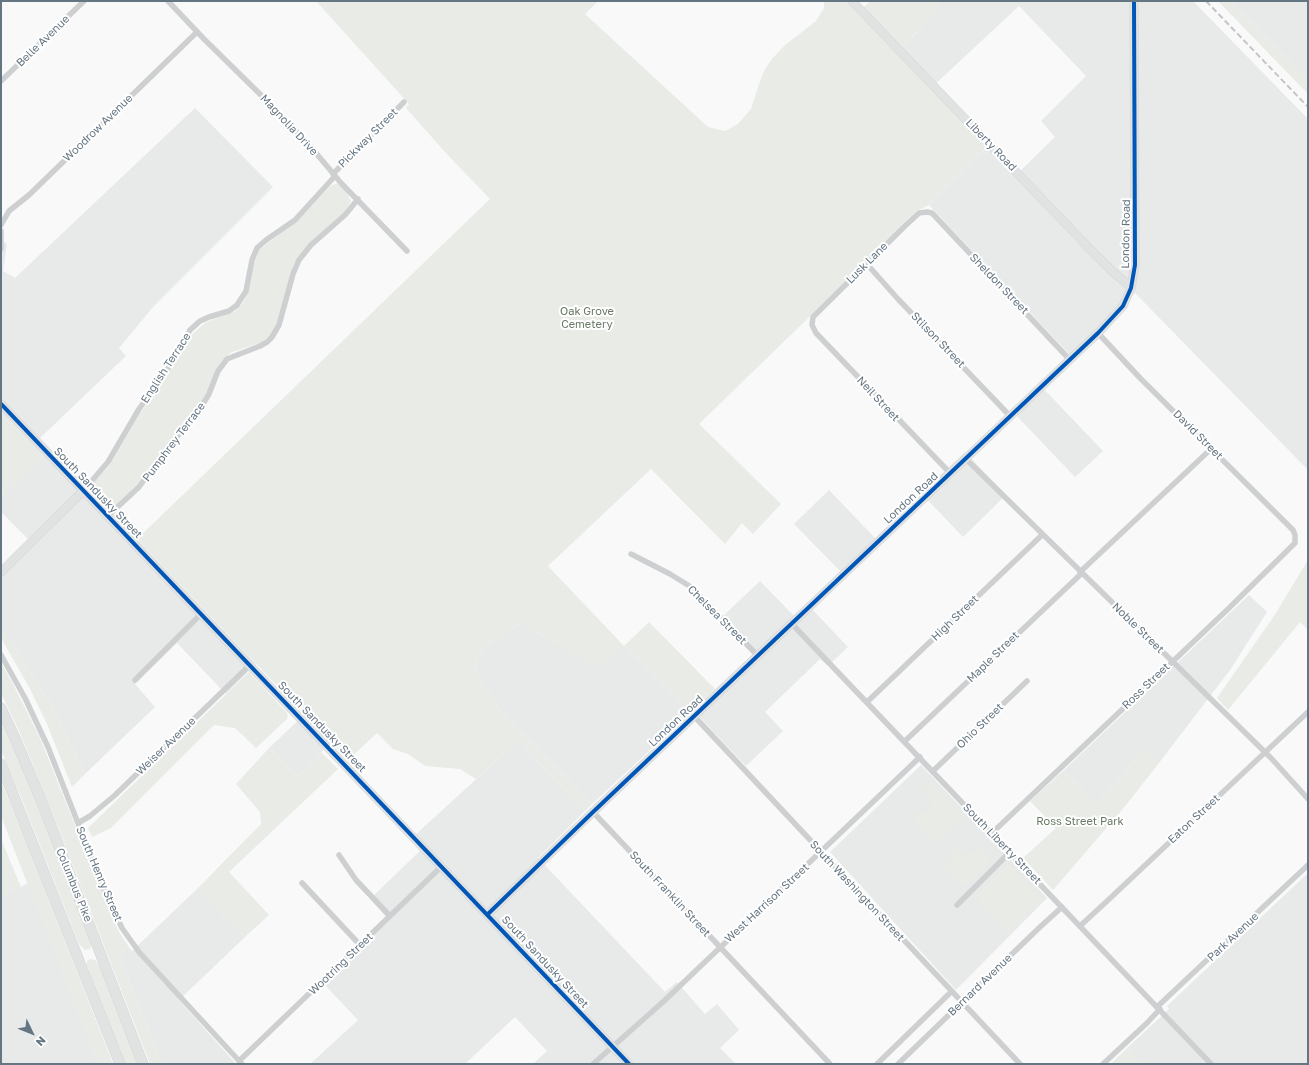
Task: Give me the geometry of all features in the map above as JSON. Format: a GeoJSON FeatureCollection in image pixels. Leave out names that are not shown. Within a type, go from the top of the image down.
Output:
{"type":"FeatureCollection","features":[{"type":"Feature","properties":{"kind":"highway","name":"Columbus Pike"},"geometry":{"type":"LineString","coordinates":[[1,708],[41,800],[143,1064]]}},
{"type":"Feature","properties":{"kind":"highway","name":"Columbus Pike"},"geometry":{"type":"LineString","coordinates":[[1,764],[120,1064]]}},
{"type":"Feature","properties":{"kind":"street","name":"Belle Avenue"},"geometry":{"type":"LineString","coordinates":[[1,81],[84,1]]}},
{"type":"Feature","properties":{"kind":"street","name":"Magnolia Drive"},"geometry":{"type":"LineString","coordinates":[[168,1],[304,139],[334,175],[407,251]]}},
{"type":"Feature","properties":{"kind":"street","name":"Liberty Road"},"geometry":{"type":"LineString","coordinates":[[852,1],[1089,248],[1113,272],[1131,287]]}},
{"type":"Feature","properties":{"kind":"street","name":"London Road"},"geometry":{"type":"LineString","coordinates":[[488,914],[593,812],[1070,360],[1123,306],[1131,287],[1135,265],[1136,241],[1134,1]]}},
{"type":"Feature","properties":{"kind":"street","name":"Woodrow Avenue"},"geometry":{"type":"LineString","coordinates":[[1,225],[10,211],[29,195],[197,32]]}},
{"type":"Feature","properties":{"kind":"street","name":"Pickway Street"},"geometry":{"type":"LineString","coordinates":[[334,175],[404,102]]}},
{"type":"Feature","properties":{"kind":"street","name":"English Terrace"},"geometry":{"type":"LineString","coordinates":[[83,491],[108,462],[139,409],[167,370],[190,330],[200,321],[228,311],[237,305],[246,290],[252,260],[257,248],[294,220],[334,175]]}},
{"type":"Feature","properties":{"kind":"street","name":"Pumphrey Terrace"},"geometry":{"type":"LineString","coordinates":[[108,516],[139,487],[168,447],[197,414],[209,394],[218,371],[227,359],[260,346],[272,337],[279,325],[293,274],[299,260],[311,245],[345,215],[358,199]]}},
{"type":"Feature","properties":{"kind":"street","name":"Lusk Lane"},"geometry":{"type":"LineString","coordinates":[[812,321],[815,314],[866,264],[920,213],[927,212]]}},
{"type":"Feature","properties":{"kind":"street","name":"Sheldon Street"},"geometry":{"type":"LineString","coordinates":[[927,212],[934,215],[1070,360]]}},
{"type":"Feature","properties":{"kind":"street"},"geometry":{"type":"LineString","coordinates":[[1,231],[1,249]]}},
{"type":"Feature","properties":{"kind":"street","name":"Stilson Street"},"geometry":{"type":"LineString","coordinates":[[866,264],[1010,416]]}},
{"type":"Feature","properties":{"kind":"street","name":"Neil Street"},"geometry":{"type":"LineString","coordinates":[[812,321],[813,329],[816,333],[950,473]]}},
{"type":"Feature","properties":{"kind":"street","name":"David Street"},"geometry":{"type":"LineString","coordinates":[[1098,333],[1140,378],[1293,530],[1296,537]]}},
{"type":"Feature","properties":{"kind":"street","name":"South Sandusky Street"},"geometry":{"type":"LineString","coordinates":[[1,404],[488,914],[629,1064]]}},
{"type":"Feature","properties":{"kind":"street","name":"Maple Street"},"geometry":{"type":"LineString","coordinates":[[905,741],[925,720],[1212,448]]}},
{"type":"Feature","properties":{"kind":"street","name":"Noble Street"},"geometry":{"type":"LineString","coordinates":[[966,458],[1042,535],[1172,661],[1308,799]]}},
{"type":"Feature","properties":{"kind":"street"},"geometry":{"type":"LineString","coordinates":[[1,572],[83,491]]}},
{"type":"Feature","properties":{"kind":"street","name":"High Street"},"geometry":{"type":"LineString","coordinates":[[867,702],[1042,535]]}},
{"type":"Feature","properties":{"kind":"street","name":"Ross Street"},"geometry":{"type":"LineString","coordinates":[[992,833],[1290,549],[1295,543],[1296,537]]}},
{"type":"Feature","properties":{"kind":"street","name":"Chelsea Street"},"geometry":{"type":"LineString","coordinates":[[631,554],[670,574],[690,587],[758,656]]}},
{"type":"Feature","properties":{"kind":"street"},"geometry":{"type":"LineString","coordinates":[[135,680],[201,614]]}},
{"type":"Feature","properties":{"kind":"street","name":"South Liberty Street"},"geometry":{"type":"LineString","coordinates":[[792,624],[933,770],[1211,1064]]}},
{"type":"Feature","properties":{"kind":"street","name":"South Henry Street"},"geometry":{"type":"LineString","coordinates":[[1,655],[25,698],[46,741],[107,897],[122,928],[139,952],[174,992],[241,1063]]}},
{"type":"Feature","properties":{"kind":"street","name":"Weiser Avenue"},"geometry":{"type":"LineString","coordinates":[[78,823],[90,816],[114,796],[250,665]]}},
{"type":"Feature","properties":{"kind":"street","name":"Ohio Street"},"geometry":{"type":"LineString","coordinates":[[933,770],[1026,681]]}},
{"type":"Feature","properties":{"kind":"street","name":"Eaton Street"},"geometry":{"type":"LineString","coordinates":[[1080,926],[1308,712]]}},
{"type":"Feature","properties":{"kind":"street","name":"South Washington Street"},"geometry":{"type":"LineString","coordinates":[[694,716],[1020,1064]]}},
{"type":"Feature","properties":{"kind":"street","name":"West Harrison Street"},"geometry":{"type":"LineString","coordinates":[[593,1064],[664,1001],[920,757]]}},
{"type":"Feature","properties":{"kind":"street","name":"South Franklin Street"},"geometry":{"type":"LineString","coordinates":[[593,812],[830,1064]]}},
{"type":"Feature","properties":{"kind":"street"},"geometry":{"type":"LineString","coordinates":[[957,904],[1010,852]]}},
{"type":"Feature","properties":{"kind":"street"},"geometry":{"type":"LineString","coordinates":[[339,855],[356,880],[390,916]]}},
{"type":"Feature","properties":{"kind":"street","name":"Park Avenue"},"geometry":{"type":"LineString","coordinates":[[1103,1064],[1147,1023],[1159,1008],[1308,865]]}},
{"type":"Feature","properties":{"kind":"street","name":"Wootring Street"},"geometry":{"type":"LineString","coordinates":[[241,1063],[442,866]]}},
{"type":"Feature","properties":{"kind":"street"},"geometry":{"type":"LineString","coordinates":[[302,883],[360,945]]}},
{"type":"Feature","properties":{"kind":"street","name":"Bernard Avenue"},"geometry":{"type":"LineString","coordinates":[[898,1064],[1062,907]]}},
{"type":"Feature","properties":{"kind":"street","name":"Bernard Avenue"},"geometry":{"type":"LineString","coordinates":[[877,1064],[951,992]]}},
{"type":"Feature","properties":{"kind":"shaded area"},"geometry":{"type":"Polygon","coordinates":[[[940,1],[1193,1],[1308,119],[1308,470],[1135,293],[1070,355],[929,205],[988,147],[1016,175],[1055,137],[1041,121],[1086,76],[1019,6],[931,88],[897,52],[932,15],[940,1]]]}},
{"type":"Feature","properties":{"kind":"shaded area"},"geometry":{"type":"Polygon","coordinates":[[[1231,1],[1308,1],[1308,80],[1231,1]]]}},
{"type":"Feature","properties":{"kind":"shaded area"},"geometry":{"type":"Polygon","coordinates":[[[195,108],[273,187],[154,306],[119,348],[126,356],[40,438],[256,664],[226,694],[177,643],[135,684],[155,707],[85,774],[52,706],[10,640],[1,629],[1,566],[28,539],[1,512],[1,497],[43,456],[1,410],[1,240],[7,244],[3,271],[15,278],[195,108]]]}},
{"type":"Feature","properties":{"kind":"shaded area"},"geometry":{"type":"Polygon","coordinates":[[[1039,384],[1103,451],[1075,477],[1011,410],[1039,384]]]}},
{"type":"Feature","properties":{"kind":"shaded area"},"geometry":{"type":"Polygon","coordinates":[[[965,452],[1006,495],[963,537],[921,493],[965,452]]]}},
{"type":"Feature","properties":{"kind":"shaded area"},"geometry":{"type":"Polygon","coordinates":[[[829,490],[876,539],[841,572],[794,524],[829,490]]]}},
{"type":"Feature","properties":{"kind":"shaded area"},"geometry":{"type":"Polygon","coordinates":[[[760,581],[794,616],[807,604],[848,647],[828,666],[820,659],[765,712],[783,731],[746,766],[693,710],[755,652],[722,617],[760,581]]]}},
{"type":"Feature","properties":{"kind":"shaded area"},"geometry":{"type":"Polygon","coordinates":[[[1249,595],[1267,612],[1230,670],[1159,763],[1144,749],[1096,805],[1064,770],[1249,595]]]}},
{"type":"Feature","properties":{"kind":"shaded area"},"geometry":{"type":"Polygon","coordinates":[[[523,622],[551,642],[624,646],[690,713],[592,804],[498,707],[475,671],[477,658],[491,642],[523,622]]]}},
{"type":"Feature","properties":{"kind":"shaded area"},"geometry":{"type":"Polygon","coordinates":[[[304,715],[331,742],[297,776],[269,748],[304,715]]]}},
{"type":"Feature","properties":{"kind":"shaded area"},"geometry":{"type":"Polygon","coordinates":[[[518,741],[585,811],[538,858],[665,992],[677,982],[705,1014],[717,1004],[739,1030],[720,1048],[736,1064],[533,1064],[547,1051],[515,1017],[465,1064],[310,1064],[358,1020],[323,983],[388,919],[370,899],[426,845],[415,835],[518,741]]]}},
{"type":"Feature","properties":{"kind":"shaded area"},"geometry":{"type":"Polygon","coordinates":[[[921,765],[1047,898],[956,990],[830,852],[921,765]]]}},
{"type":"Feature","properties":{"kind":"shaded area"},"geometry":{"type":"Polygon","coordinates":[[[1308,873],[1308,1064],[1139,1064],[1141,1063],[1127,1048],[1169,1009],[1167,1006],[1308,873]]]}},
{"type":"Feature","properties":{"kind":"shaded area"},"geometry":{"type":"Polygon","coordinates":[[[28,883],[98,1064],[1,1064],[1,898],[28,883]]]}},
{"type":"Feature","properties":{"kind":"shaded area"},"geometry":{"type":"Polygon","coordinates":[[[198,888],[245,937],[179,1000],[236,1064],[162,1064],[119,956],[129,947],[132,951],[198,888]]]}},
{"type":"Feature","properties":{"kind":"green space","name":"Oak Grove Cemetery"},"geometry":{"type":"Polygon","coordinates":[[[316,1],[598,1],[585,14],[708,127],[725,131],[738,124],[751,109],[764,71],[771,60],[784,46],[816,21],[824,8],[824,1],[847,1],[988,147],[929,205],[916,211],[699,424],[781,504],[753,534],[742,523],[725,544],[651,469],[548,566],[624,646],[595,669],[551,642],[523,622],[491,642],[477,658],[475,671],[498,707],[592,804],[585,811],[518,741],[476,779],[460,769],[425,766],[408,754],[393,749],[377,733],[348,760],[137,539],[490,199],[444,151],[406,108],[409,104],[316,1]]]}},
{"type":"Feature","properties":{"kind":"green space"},"geometry":{"type":"Polygon","coordinates":[[[870,1],[940,1],[933,15],[902,47],[863,8],[870,1]]]}},
{"type":"Feature","properties":{"kind":"green space"},"geometry":{"type":"Polygon","coordinates":[[[1218,1],[1231,1],[1308,80],[1308,94],[1218,1]]]}},
{"type":"Feature","properties":{"kind":"green space"},"geometry":{"type":"Polygon","coordinates":[[[337,183],[346,191],[351,201],[344,213],[294,265],[277,323],[272,334],[260,343],[232,352],[223,359],[216,369],[205,400],[145,477],[111,512],[88,488],[110,465],[140,413],[155,393],[187,339],[206,322],[234,312],[244,301],[258,251],[307,211],[329,187],[337,183]]]}},
{"type":"Feature","properties":{"kind":"green space"},"geometry":{"type":"Polygon","coordinates":[[[1,410],[43,456],[1,497],[1,410]]]}},
{"type":"Feature","properties":{"kind":"green space"},"geometry":{"type":"Polygon","coordinates":[[[1308,560],[1308,630],[1300,622],[1228,710],[1217,698],[1274,616],[1308,560]]]}},
{"type":"Feature","properties":{"kind":"green space"},"geometry":{"type":"Polygon","coordinates":[[[649,622],[715,689],[690,713],[624,646],[649,622]]]}},
{"type":"Feature","properties":{"kind":"green space"},"geometry":{"type":"Polygon","coordinates":[[[1,629],[10,640],[52,706],[85,774],[72,787],[47,724],[29,687],[1,638],[1,629]]]}},
{"type":"Feature","properties":{"kind":"green space"},"geometry":{"type":"Polygon","coordinates":[[[1,663],[40,738],[109,910],[119,932],[129,947],[119,956],[162,1064],[150,1064],[58,827],[20,733],[1,693],[1,663]]]}},
{"type":"Feature","properties":{"kind":"green space"},"geometry":{"type":"Polygon","coordinates":[[[249,672],[287,713],[288,718],[256,748],[235,728],[214,725],[111,828],[92,837],[88,828],[249,672]]]}},
{"type":"Feature","properties":{"kind":"green space"},"geometry":{"type":"Polygon","coordinates":[[[1,718],[6,727],[92,943],[90,949],[85,950],[79,944],[1,750],[1,718]]]}},
{"type":"Feature","properties":{"kind":"green space"},"geometry":{"type":"Polygon","coordinates":[[[269,748],[297,776],[321,752],[338,769],[229,872],[269,915],[245,937],[198,888],[261,824],[260,812],[236,784],[269,748]]]}},
{"type":"Feature","properties":{"kind":"green space","name":"Ross Street Park"},"geometry":{"type":"Polygon","coordinates":[[[1144,749],[1159,763],[1122,810],[1053,890],[1023,858],[1056,828],[1030,801],[1064,770],[1096,805],[1144,749]]]}},
{"type":"Feature","properties":{"kind":"green space"},"geometry":{"type":"Polygon","coordinates":[[[1,781],[113,1064],[98,1064],[93,1052],[1,816],[1,781]]]}},
{"type":"Feature","properties":{"kind":"green space"},"geometry":{"type":"Polygon","coordinates":[[[931,781],[964,817],[937,843],[913,818],[917,811],[921,814],[927,811],[933,800],[920,792],[931,781]]]}},
{"type":"Feature","properties":{"kind":"green space"},"geometry":{"type":"Polygon","coordinates":[[[1,839],[21,887],[1,898],[1,839]]]}},
{"type":"Feature","properties":{"kind":"green space"},"geometry":{"type":"Polygon","coordinates":[[[955,844],[965,855],[971,851],[974,854],[981,847],[992,859],[966,885],[957,880],[943,864],[954,854],[949,849],[955,844]]]}},
{"type":"Feature","properties":{"kind":"green space"},"geometry":{"type":"Polygon","coordinates":[[[1007,865],[1010,865],[1043,899],[1009,935],[979,906],[977,899],[979,892],[1007,865]]]}},
{"type":"Feature","properties":{"kind":"green space"},"geometry":{"type":"Polygon","coordinates":[[[90,959],[95,960],[100,966],[138,1064],[125,1064],[87,965],[87,961],[90,959]]]}},
{"type":"Feature","properties":{"kind":"green space"},"geometry":{"type":"Polygon","coordinates":[[[1127,1048],[1141,1062],[1139,1064],[1111,1064],[1127,1048]]]}},
{"type":"Feature","properties":{"kind":"railway"},"geometry":{"type":"LineString","coordinates":[[1206,1],[1308,107]]}},
{"type":"Feature","properties":{"kind":"cycle path"},"geometry":{"type":"LineString","coordinates":[[488,914],[593,812],[1098,333],[1123,306],[1131,288],[1135,265],[1134,1]]}},
{"type":"Feature","properties":{"kind":"cycle path"},"geometry":{"type":"LineString","coordinates":[[1,404],[629,1064]]}}]}
